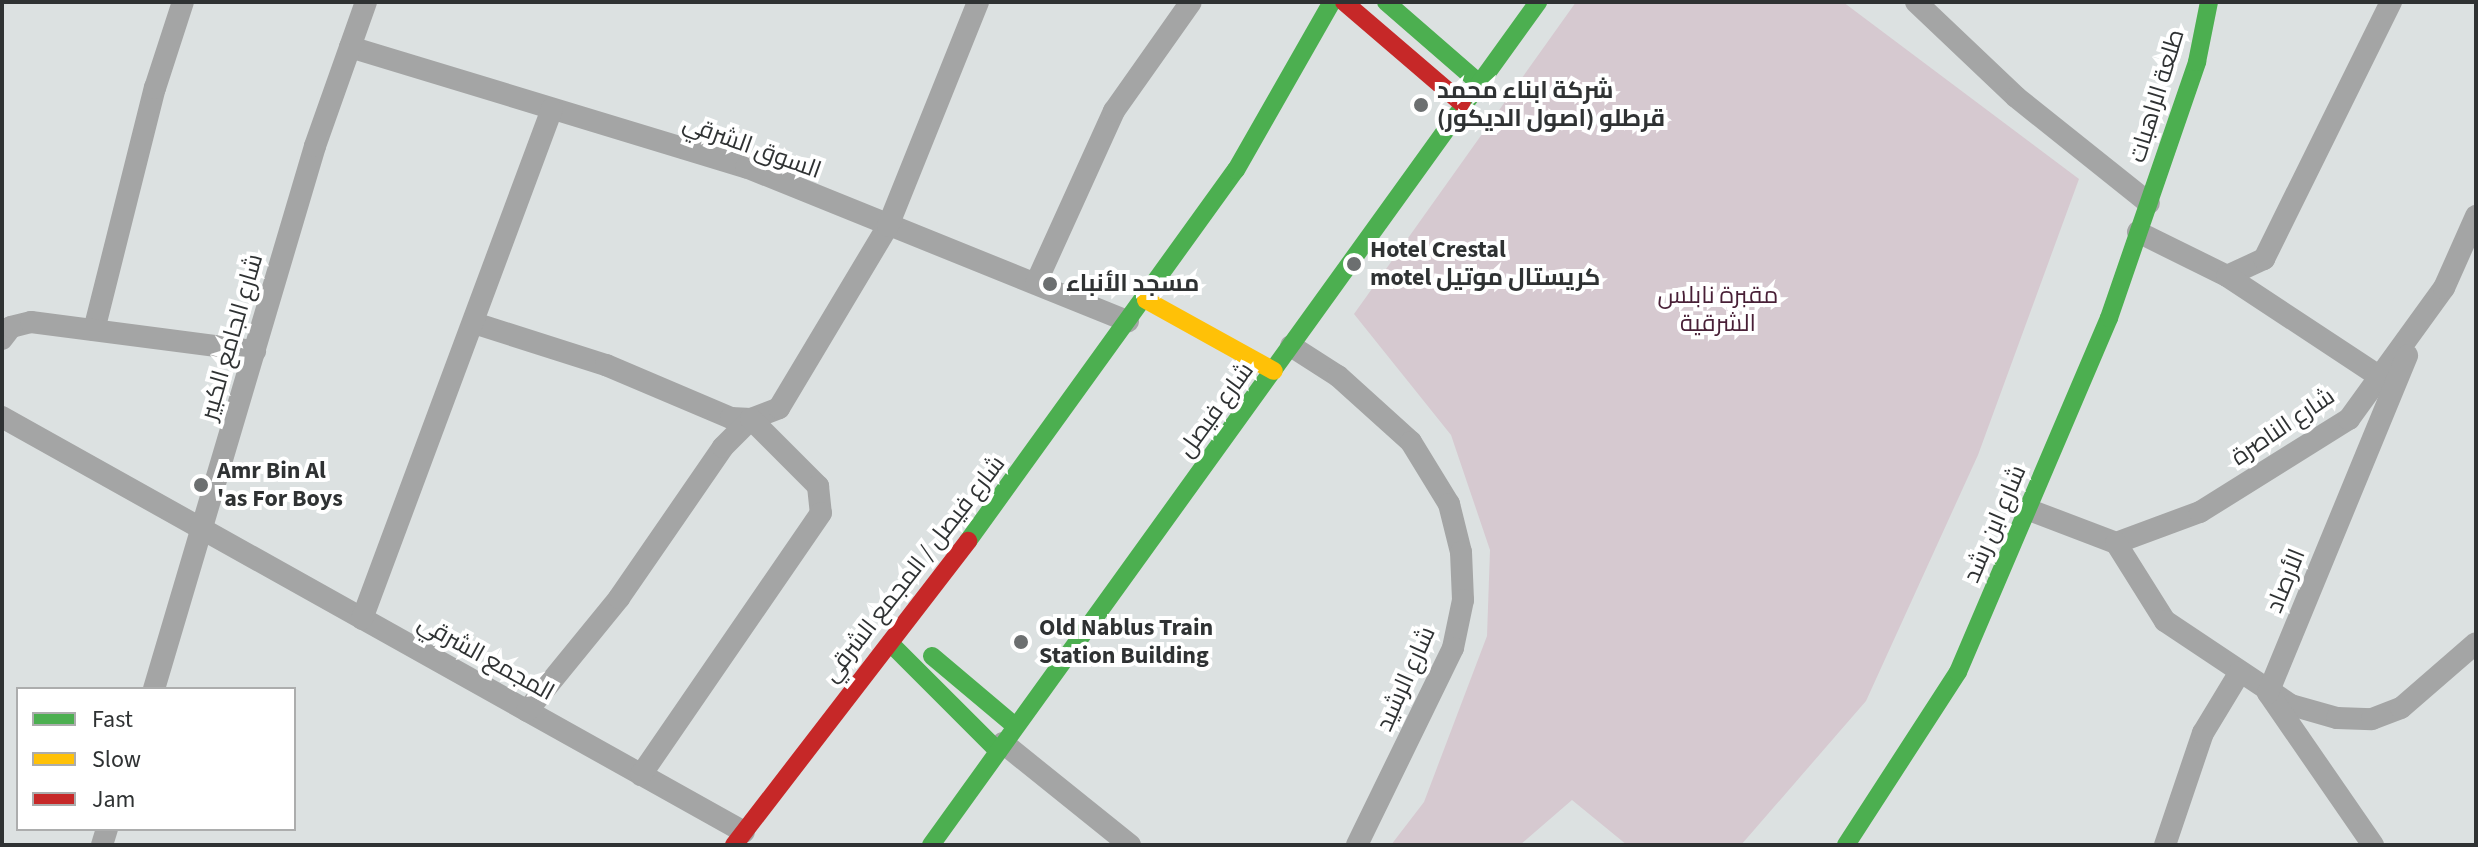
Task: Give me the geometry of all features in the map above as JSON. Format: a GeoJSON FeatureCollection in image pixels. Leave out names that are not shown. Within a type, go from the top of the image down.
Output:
{"type":"FeatureCollection","features":[{"type":"Feature","properties":{"kind":"main road","name":"شارع فيصل / المجمع الشرقي"},"geometry":{"type":"LineString","coordinates":[[739,839],[896,636],[1146,300],[1236,170],[1332,2]]}},
{"type":"Feature","properties":{"kind":"main road"},"geometry":{"type":"LineString","coordinates":[[1344,2],[1462,103]]}},
{"type":"Feature","properties":{"kind":"main road"},"geometry":{"type":"LineString","coordinates":[[1386,2],[1478,82]]}},
{"type":"Feature","properties":{"kind":"main road","name":"شارع فيصل"},"geometry":{"type":"LineString","coordinates":[[931,845],[1274,371],[1462,103],[1538,2]]}},
{"type":"Feature","properties":{"kind":"main road","name":"طلعة الراهبات"},"geometry":{"type":"LineString","coordinates":[[2149,203],[2197,62],[2209,2]]}},
{"type":"Feature","properties":{"kind":"main road","name":"شارع ابن رشد"},"geometry":{"type":"LineString","coordinates":[[1846,845],[1958,672],[2109,318],[2149,203]]}},
{"type":"Feature","properties":{"kind":"main road"},"geometry":{"type":"LineString","coordinates":[[1146,300],[1274,371]]}},
{"type":"Feature","properties":{"kind":"main road"},"geometry":{"type":"LineString","coordinates":[[896,636],[1005,740]]}},
{"type":"Feature","properties":{"kind":"main road"},"geometry":{"type":"LineString","coordinates":[[896,636],[1005,740]]}},
{"type":"Feature","properties":{"kind":"street"},"geometry":{"type":"LineString","coordinates":[[94,330],[155,88],[183,2]]}},
{"type":"Feature","properties":{"kind":"street","name":"شارع الجامع الكبير"},"geometry":{"type":"LineString","coordinates":[[155,687],[255,351],[366,2]]}},
{"type":"Feature","properties":{"kind":"street"},"geometry":{"type":"LineString","coordinates":[[474,323],[606,365],[731,418],[751,419],[767,415],[788,397],[888,226],[978,2]]}},
{"type":"Feature","properties":{"kind":"street"},"geometry":{"type":"LineString","coordinates":[[1916,2],[2016,97],[2149,203]]}},
{"type":"Feature","properties":{"kind":"street"},"geometry":{"type":"LineString","coordinates":[[2227,276],[2254,268],[2269,251],[2391,2]]}},
{"type":"Feature","properties":{"kind":"street"},"geometry":{"type":"LineString","coordinates":[[1036,283],[1114,111],[1184,5]]}},
{"type":"Feature","properties":{"kind":"street","name":"السوق الشرقي"},"geometry":{"type":"LineString","coordinates":[[350,47],[746,167],[1128,321]]}},
{"type":"Feature","properties":{"kind":"street"},"geometry":{"type":"LineString","coordinates":[[362,619],[552,109]]}},
{"type":"Feature","properties":{"kind":"street","name":"شارع الناصرة"},"geometry":{"type":"LineString","coordinates":[[2116,543],[2200,512],[2349,419],[2444,288],[2476,216]]}},
{"type":"Feature","properties":{"kind":"street"},"geometry":{"type":"LineString","coordinates":[[2138,232],[2227,276],[2380,377]]}},
{"type":"Feature","properties":{"kind":"street","name":"الأرصاد"},"geometry":{"type":"LineString","coordinates":[[2268,693],[2422,317]]}},
{"type":"Feature","properties":{"kind":"street"},"geometry":{"type":"LineString","coordinates":[[2,339],[11,327],[31,322],[255,351]]}},
{"type":"Feature","properties":{"kind":"street","name":"شارع الرشيد"},"geometry":{"type":"LineString","coordinates":[[1291,346],[1338,376],[1426,462],[1449,504],[1463,576],[1453,648],[1357,845]]}},
{"type":"Feature","properties":{"kind":"street","name":"المجمع الشرقي"},"geometry":{"type":"LineString","coordinates":[[2,417],[641,775],[739,839]]}},
{"type":"Feature","properties":{"kind":"street"},"geometry":{"type":"LineString","coordinates":[[527,711],[619,598],[723,447],[751,419]]}},
{"type":"Feature","properties":{"kind":"street"},"geometry":{"type":"LineString","coordinates":[[641,775],[821,513],[822,496],[815,482],[751,419]]}},
{"type":"Feature","properties":{"kind":"street"},"geometry":{"type":"LineString","coordinates":[[2027,509],[2116,543],[2165,621],[2268,693],[2291,705],[2337,718],[2372,719],[2401,708],[2476,643]]}},
{"type":"Feature","properties":{"kind":"street"},"geometry":{"type":"LineString","coordinates":[[2165,845],[2203,733],[2240,672]]}},
{"type":"Feature","properties":{"kind":"street"},"geometry":{"type":"LineString","coordinates":[[2268,693],[2373,845]]}},
{"type":"Feature","properties":{"kind":"street"},"geometry":{"type":"LineString","coordinates":[[1005,740],[1130,845]]}},
{"type":"Feature","properties":{"kind":"green space","name":"مقبرة نابلس الشرقية"},"geometry":{"type":"Polygon","coordinates":[[[1576,2],[1843,2],[2079,179],[1978,455],[1866,701],[1741,845],[1627,845],[1572,800],[1520,845],[1391,845],[1424,802],[1487,636],[1490,550],[1451,435],[1354,314],[1576,2]]]}},
{"type":"Feature","properties":{"kind":"traffic: fast"},"geometry":{"type":"LineString","coordinates":[[968,541],[1236,170],[1332,2]]}},
{"type":"Feature","properties":{"kind":"traffic: fast"},"geometry":{"type":"LineString","coordinates":[[1386,2],[1478,82]]}},
{"type":"Feature","properties":{"kind":"traffic: fast"},"geometry":{"type":"LineString","coordinates":[[931,845],[1538,2]]}},
{"type":"Feature","properties":{"kind":"traffic: fast"},"geometry":{"type":"LineString","coordinates":[[1846,845],[1958,672],[2109,318],[2197,62],[2209,2]]}},
{"type":"Feature","properties":{"kind":"traffic: fast"},"geometry":{"type":"LineString","coordinates":[[890,643],[998,751]]}},
{"type":"Feature","properties":{"kind":"traffic: fast"},"geometry":{"type":"LineString","coordinates":[[932,656],[1015,726]]}},
{"type":"Feature","properties":{"kind":"traffic: slow"},"geometry":{"type":"LineString","coordinates":[[1146,300],[1274,371]]}},
{"type":"Feature","properties":{"kind":"traffic: jam"},"geometry":{"type":"LineString","coordinates":[[1344,2],[1462,103]]}},
{"type":"Feature","properties":{"kind":"traffic: jam"},"geometry":{"type":"LineString","coordinates":[[734,845],[968,541]]}},
{"type":"Feature","properties":{"kind":"place","name":"شركة ابناء محمد قرطلو (اصول الديكور)"},"geometry":{"type":"Point","coordinates":[1421,105]}},
{"type":"Feature","properties":{"kind":"place","name":"Hotel Crestal motel كريستال موتيل"},"geometry":{"type":"Point","coordinates":[1354,264]}},
{"type":"Feature","properties":{"kind":"place","name":"مسجد الأنباء"},"geometry":{"type":"Point","coordinates":[1050,284]}},
{"type":"Feature","properties":{"kind":"place","name":"Amr Bin Al 'as For Boys"},"geometry":{"type":"Point","coordinates":[201,485]}},
{"type":"Feature","properties":{"kind":"place","name":"Old Nablus Train Station Building"},"geometry":{"type":"Point","coordinates":[1021,642]}}]}
